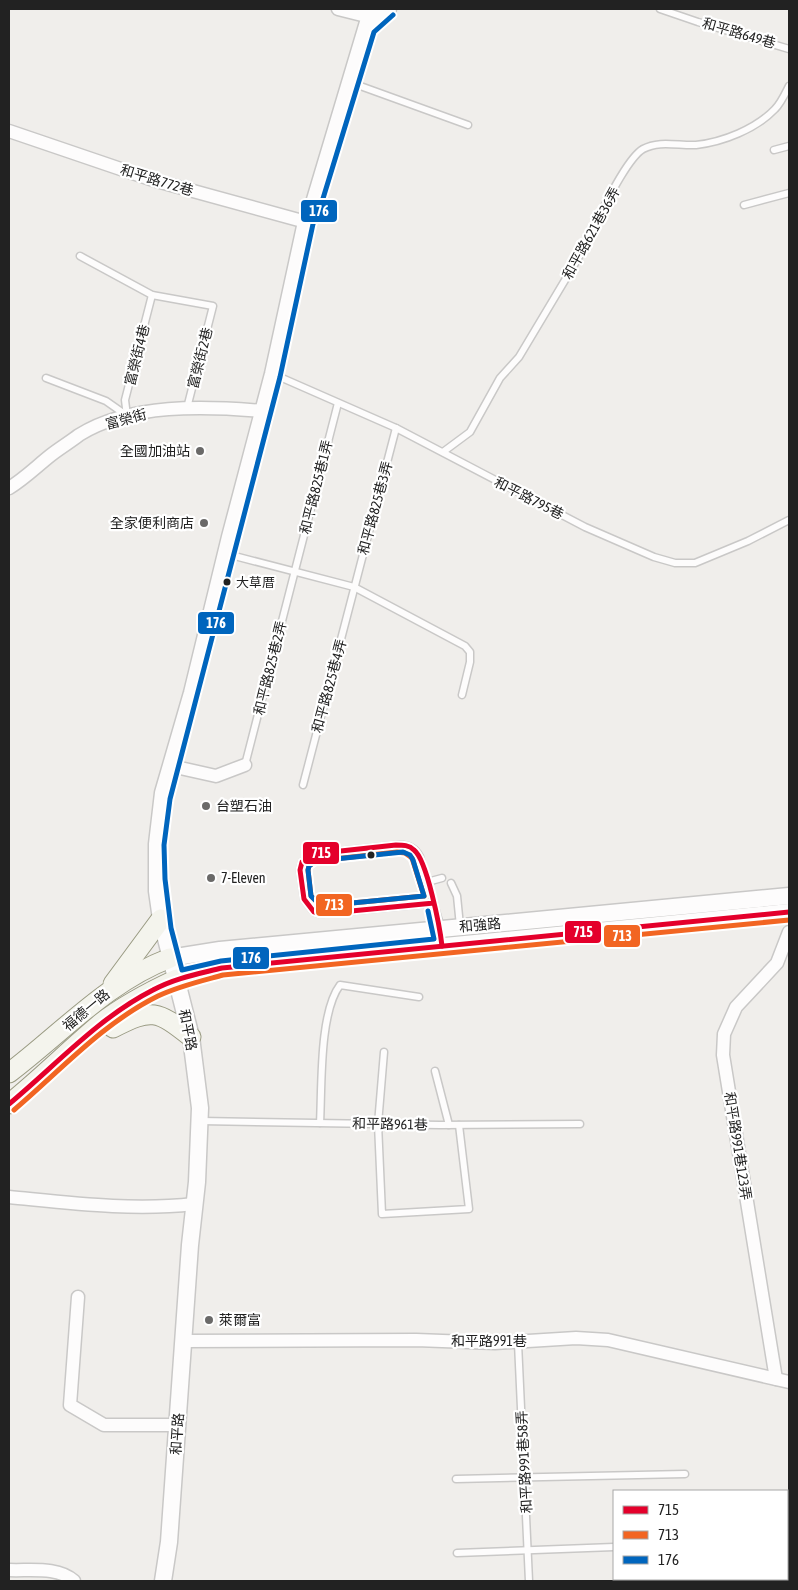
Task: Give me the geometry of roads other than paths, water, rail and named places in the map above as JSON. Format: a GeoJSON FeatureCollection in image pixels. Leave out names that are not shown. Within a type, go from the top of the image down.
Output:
{"type":"FeatureCollection","features":[{"type":"Feature","properties":{"kind":"main road"},"geometry":{"type":"LineString","coordinates":[[106,992],[161,919]]}},
{"type":"Feature","properties":{"kind":"main road","name":"福德一路"},"geometry":{"type":"LineString","coordinates":[[9,1073],[40,1050],[106,992],[147,967],[170,958]]}},
{"type":"Feature","properties":{"kind":"main road","name":"福德一路"},"geometry":{"type":"LineString","coordinates":[[9,1104],[102,1022],[147,993],[177,980]]}},
{"type":"Feature","properties":{"kind":"main road"},"geometry":{"type":"LineString","coordinates":[[36,1082],[111,1028],[136,1016],[147,1014],[168,1018],[191,1038]]}},
{"type":"Feature","properties":{"kind":"street"},"geometry":{"type":"LineString","coordinates":[[338,9],[370,18],[388,9]]}},
{"type":"Feature","properties":{"kind":"street","name":"和平路"},"geometry":{"type":"LineString","coordinates":[[163,1581],[169,1542],[200,1108],[191,1038],[170,958],[157,892],[157,844],[163,793],[192,693],[273,374],[306,222],[314,203],[370,18]]}},
{"type":"Feature","properties":{"kind":"street","name":"和平路772巷"},"geometry":{"type":"LineString","coordinates":[[9,131],[153,180],[306,222]]}},
{"type":"Feature","properties":{"kind":"street","name":"富榮街"},"geometry":{"type":"LineString","coordinates":[[9,488],[53,453],[82,434],[114,419],[143,412],[227,408],[263,411]]}},
{"type":"Feature","properties":{"kind":"street"},"geometry":{"type":"LineString","coordinates":[[171,766],[216,776],[245,765]]}},
{"type":"Feature","properties":{"kind":"street","name":"和強路"},"geometry":{"type":"LineString","coordinates":[[170,958],[220,950],[789,896]]}},
{"type":"Feature","properties":{"kind":"street","name":"和強路"},"geometry":{"type":"LineString","coordinates":[[177,980],[222,968],[789,912]]}},
{"type":"Feature","properties":{"kind":"street","name":"和平路991巷123弄"},"geometry":{"type":"LineString","coordinates":[[776,1379],[723,1055],[724,1034],[736,1007],[777,963],[789,932]]}},
{"type":"Feature","properties":{"kind":"street"},"geometry":{"type":"LineString","coordinates":[[9,1197],[109,1206],[162,1208],[194,1204]]}},
{"type":"Feature","properties":{"kind":"street"},"geometry":{"type":"LineString","coordinates":[[78,1297],[70,1405],[104,1425],[178,1425]]}},
{"type":"Feature","properties":{"kind":"street","name":"和平路991巷"},"geometry":{"type":"LineString","coordinates":[[183,1341],[416,1340],[518,1343],[576,1338],[608,1340],[789,1382]]}},
{"type":"Feature","properties":{"kind":"street"},"geometry":{"type":"LineString","coordinates":[[9,1570],[56,1572],[74,1581]]}},
{"type":"Feature","properties":{"kind":"lane","name":"和平路649巷"},"geometry":{"type":"LineString","coordinates":[[660,9],[789,49]]}},
{"type":"Feature","properties":{"kind":"lane"},"geometry":{"type":"LineString","coordinates":[[350,82],[468,125]]}},
{"type":"Feature","properties":{"kind":"lane","name":"和平路621巷36弄"},"geometry":{"type":"LineString","coordinates":[[443,452],[470,432],[500,378],[519,356],[586,245],[590,233],[630,163],[642,150],[658,145],[696,145],[724,139],[756,124],[776,108],[789,86]]}},
{"type":"Feature","properties":{"kind":"lane"},"geometry":{"type":"LineString","coordinates":[[774,150],[789,146]]}},
{"type":"Feature","properties":{"kind":"lane"},"geometry":{"type":"LineString","coordinates":[[744,205],[789,193]]}},
{"type":"Feature","properties":{"kind":"lane"},"geometry":{"type":"LineString","coordinates":[[80,256],[152,295]]}},
{"type":"Feature","properties":{"kind":"lane","name":"富榮街2巷"},"geometry":{"type":"LineString","coordinates":[[152,295],[213,306],[187,410]]}},
{"type":"Feature","properties":{"kind":"lane","name":"富榮街4巷"},"geometry":{"type":"LineString","coordinates":[[127,416],[125,400],[152,295]]}},
{"type":"Feature","properties":{"kind":"lane","name":"和平路795巷"},"geometry":{"type":"LineString","coordinates":[[273,374],[396,428],[585,527],[654,557],[675,563],[696,563],[748,541],[789,520]]}},
{"type":"Feature","properties":{"kind":"lane"},"geometry":{"type":"LineString","coordinates":[[46,378],[106,401],[127,416]]}},
{"type":"Feature","properties":{"kind":"lane","name":"和平路825巷1弄"},"geometry":{"type":"LineString","coordinates":[[294,572],[338,402]]}},
{"type":"Feature","properties":{"kind":"lane","name":"和平路825巷3弄"},"geometry":{"type":"LineString","coordinates":[[354,587],[396,428]]}},
{"type":"Feature","properties":{"kind":"lane"},"geometry":{"type":"LineString","coordinates":[[226,554],[354,587],[465,646],[470,652],[470,662],[462,695]]}},
{"type":"Feature","properties":{"kind":"lane","name":"和平路825巷2弄"},"geometry":{"type":"LineString","coordinates":[[245,765],[294,572]]}},
{"type":"Feature","properties":{"kind":"lane","name":"和平路825巷4弄"},"geometry":{"type":"LineString","coordinates":[[303,785],[354,587]]}},
{"type":"Feature","properties":{"kind":"lane"},"geometry":{"type":"LineString","coordinates":[[434,902],[320,914],[314,912],[304,899],[300,870],[302,862],[313,854],[401,844],[409,845],[417,851],[429,885],[434,902],[441,929],[442,946]]}},
{"type":"Feature","properties":{"kind":"lane"},"geometry":{"type":"LineString","coordinates":[[429,885],[431,881],[442,878]]}},
{"type":"Feature","properties":{"kind":"lane"},"geometry":{"type":"LineString","coordinates":[[451,884],[457,896],[461,945]]}},
{"type":"Feature","properties":{"kind":"lane"},"geometry":{"type":"LineString","coordinates":[[320,1123],[325,1027],[334,993],[340,985],[420,997]]}},
{"type":"Feature","properties":{"kind":"lane"},"geometry":{"type":"LineString","coordinates":[[384,1052],[378,1124],[382,1214],[468,1209],[458,1125]]}},
{"type":"Feature","properties":{"kind":"lane"},"geometry":{"type":"LineString","coordinates":[[435,1071],[449,1125]]}},
{"type":"Feature","properties":{"kind":"lane","name":"和平路961巷"},"geometry":{"type":"LineString","coordinates":[[200,1121],[449,1125],[580,1124]]}},
{"type":"Feature","properties":{"kind":"lane","name":"和平路991巷58弄"},"geometry":{"type":"LineString","coordinates":[[518,1343],[529,1581]]}},
{"type":"Feature","properties":{"kind":"lane"},"geometry":{"type":"LineString","coordinates":[[456,1479],[685,1474]]}},
{"type":"Feature","properties":{"kind":"lane"},"geometry":{"type":"LineString","coordinates":[[456,1554],[613,1547]]}},
{"type":"Feature","properties":{"kind":"place","name":"全國加油站"},"geometry":{"type":"Point","coordinates":[200,451]}},
{"type":"Feature","properties":{"kind":"place","name":"全家便利商店"},"geometry":{"type":"Point","coordinates":[204,523]}},
{"type":"Feature","properties":{"kind":"place","name":"大草厝"},"geometry":{"type":"Point","coordinates":[227,582]}},
{"type":"Feature","properties":{"kind":"place","name":"台塑石油"},"geometry":{"type":"Point","coordinates":[206,806]}},
{"type":"Feature","properties":{"kind":"place","name":"7-Eleven"},"geometry":{"type":"Point","coordinates":[211,878]}},
{"type":"Feature","properties":{"kind":"place","name":"萊爾富"},"geometry":{"type":"Point","coordinates":[209,1320]}}]}
